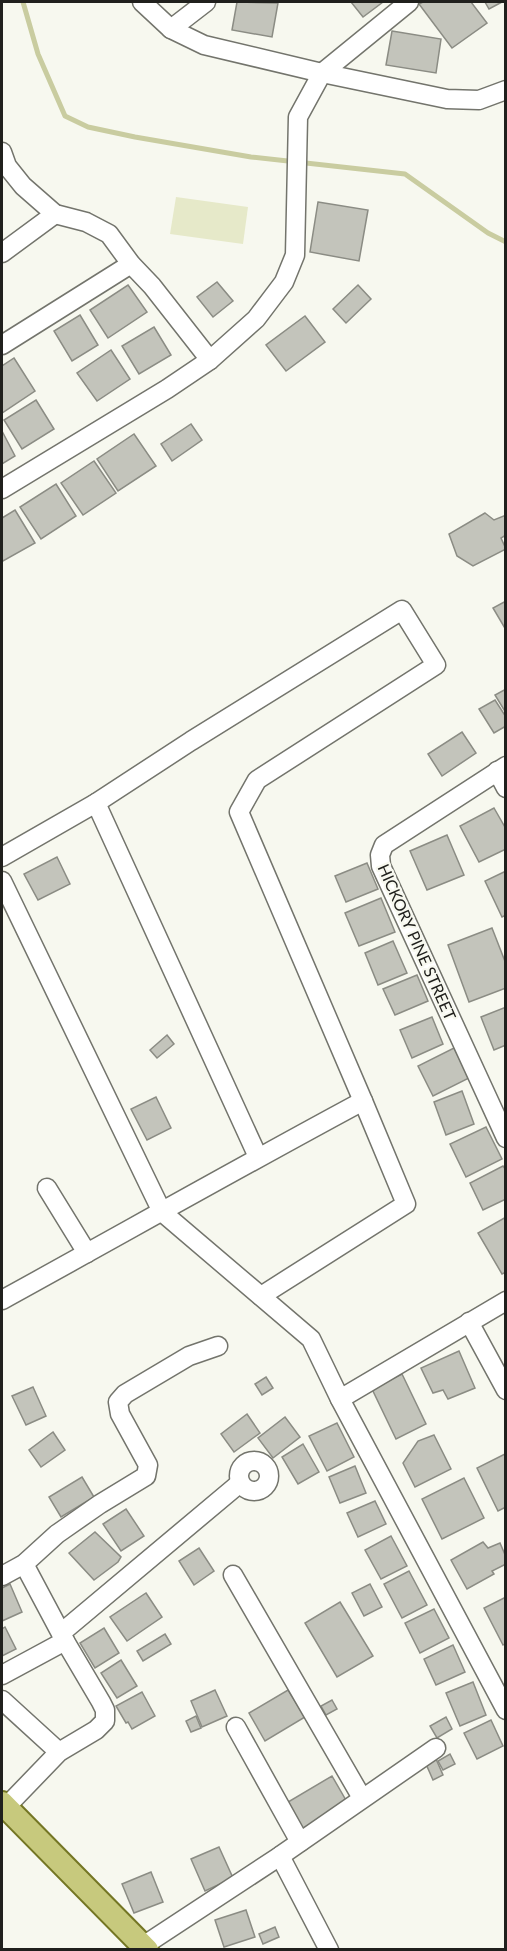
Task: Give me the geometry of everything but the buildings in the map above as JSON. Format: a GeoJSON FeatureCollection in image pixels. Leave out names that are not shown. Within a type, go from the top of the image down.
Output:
{"type":"FeatureCollection","features":[{"type":"Feature","properties":{"kind":"main road"},"geometry":{"type":"LineString","coordinates":[[4,1805],[145,1948]]}},
{"type":"Feature","properties":{"kind":"street"},"geometry":{"type":"LineString","coordinates":[[142,2],[171,29],[204,45],[447,99],[479,100],[506,90]]}},
{"type":"Feature","properties":{"kind":"street"},"geometry":{"type":"LineString","coordinates":[[171,29],[206,2]]}},
{"type":"Feature","properties":{"kind":"street"},"geometry":{"type":"LineString","coordinates":[[2,489],[167,389],[210,360],[256,319],[284,282],[295,255],[298,117],[322,73],[409,2]]}},
{"type":"Feature","properties":{"kind":"street"},"geometry":{"type":"LineString","coordinates":[[2,152],[7,166],[23,186],[55,214],[87,222],[109,234],[210,360]]}},
{"type":"Feature","properties":{"kind":"street"},"geometry":{"type":"LineString","coordinates":[[2,253],[55,214]]}},
{"type":"Feature","properties":{"kind":"street"},"geometry":{"type":"LineString","coordinates":[[2,345],[131,264]]}},
{"type":"Feature","properties":{"kind":"street"},"geometry":{"type":"LineString","coordinates":[[2,857],[96,803],[402,610],[436,665],[257,780],[239,812],[406,1204],[261,1296]]}},
{"type":"Feature","properties":{"kind":"street"},"geometry":{"type":"LineString","coordinates":[[501,769],[506,788]]}},
{"type":"Feature","properties":{"kind":"street","name":"HICKORY PINE STREET"},"geometry":{"type":"LineString","coordinates":[[501,769],[384,845],[380,855],[381,866],[506,1138]]}},
{"type":"Feature","properties":{"kind":"street"},"geometry":{"type":"LineString","coordinates":[[96,803],[258,1157]]}},
{"type":"Feature","properties":{"kind":"street"},"geometry":{"type":"LineString","coordinates":[[2,881],[162,1212],[311,1339],[340,1399],[506,1710]]}},
{"type":"Feature","properties":{"kind":"street"},"geometry":{"type":"LineString","coordinates":[[2,1300],[363,1101]]}},
{"type":"Feature","properties":{"kind":"street"},"geometry":{"type":"LineString","coordinates":[[47,1188],[87,1253]]}},
{"type":"Feature","properties":{"kind":"street"},"geometry":{"type":"LineString","coordinates":[[340,1399],[506,1301]]}},
{"type":"Feature","properties":{"kind":"street"},"geometry":{"type":"LineString","coordinates":[[469,1322],[506,1390]]}},
{"type":"Feature","properties":{"kind":"street"},"geometry":{"type":"LineString","coordinates":[[2,1576],[24,1564],[57,1534],[100,1504],[146,1476],[148,1465],[120,1414],[118,1402],[125,1394],[189,1356],[218,1346]]}},
{"type":"Feature","properties":{"kind":"street"},"geometry":{"type":"LineString","coordinates":[[2,1675],[63,1637],[240,1483]]}},
{"type":"Feature","properties":{"kind":"street"},"geometry":{"type":"LineString","coordinates":[[4,1805],[59,1752],[96,1730],[105,1720],[105,1710],[101,1702],[24,1564]]}},
{"type":"Feature","properties":{"kind":"street"},"geometry":{"type":"LineString","coordinates":[[233,1575],[362,1798]]}},
{"type":"Feature","properties":{"kind":"street"},"geometry":{"type":"LineString","coordinates":[[2,1700],[59,1752]]}},
{"type":"Feature","properties":{"kind":"street"},"geometry":{"type":"LineString","coordinates":[[236,1726],[300,1842]]}},
{"type":"Feature","properties":{"kind":"street"},"geometry":{"type":"LineString","coordinates":[[145,1948],[436,1748]]}},
{"type":"Feature","properties":{"kind":"street"},"geometry":{"type":"LineString","coordinates":[[280,1856],[329,1950]]}},
{"type":"Feature","properties":{"kind":"green space"},"geometry":{"type":"Polygon","coordinates":[[[176,197],[248,207],[243,244],[170,234],[176,197]]]}},
{"type":"Feature","properties":{"kind":"waterway"},"geometry":{"type":"LineString","coordinates":[[23,2],[38,54],[65,116],[88,127],[251,157],[405,174],[488,233],[506,242]]}}]}
